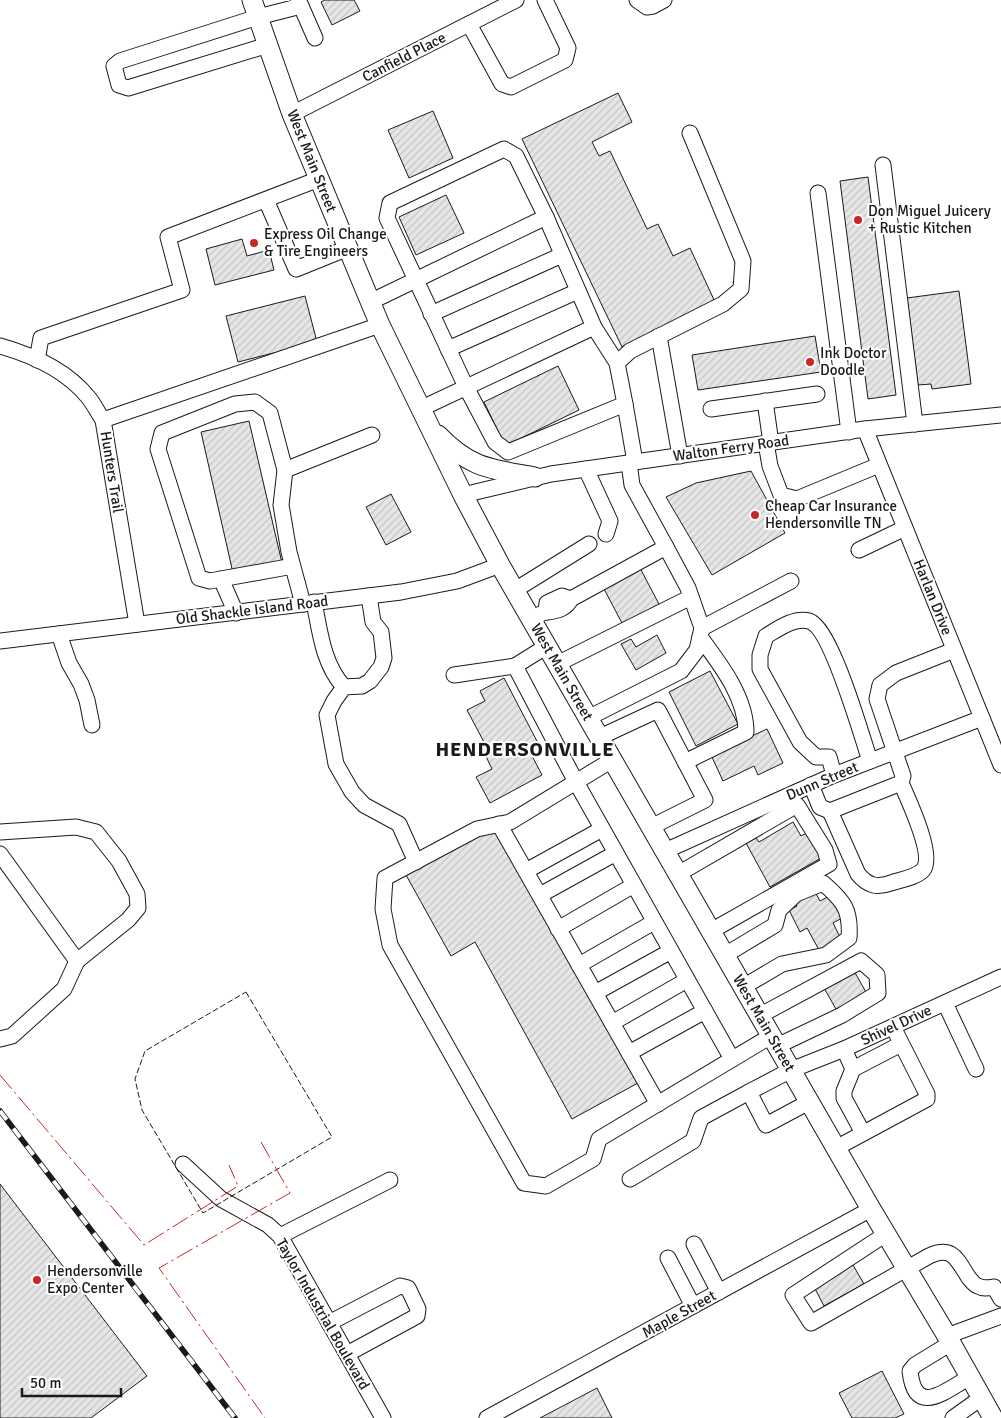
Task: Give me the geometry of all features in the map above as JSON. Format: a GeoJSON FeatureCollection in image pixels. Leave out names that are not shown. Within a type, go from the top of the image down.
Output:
{"type":"FeatureCollection","features":[{"type":"Feature","properties":{"kind":"main road","name":"West Main Street"},"geometry":{"type":"LineString","coordinates":[[255,9],[292,114],[380,326],[462,495],[515,590],[539,616],[547,646],[759,1016],[949,1339],[993,1418]]}},
{"type":"Feature","properties":{"kind":"main road"},"geometry":{"type":"LineString","coordinates":[[429,427],[452,450],[470,461],[493,470],[535,477]]}},
{"type":"Feature","properties":{"kind":"street","name":"Canfield Place"},"geometry":{"type":"LineString","coordinates":[[292,114],[516,0]]}},
{"type":"Feature","properties":{"kind":"street"},"geometry":{"type":"LineString","coordinates":[[469,24],[502,84],[511,87],[565,60],[568,48],[545,0]]}},
{"type":"Feature","properties":{"kind":"street"},"geometry":{"type":"LineString","coordinates":[[636,0],[647,6],[653,6],[664,0]]}},
{"type":"Feature","properties":{"kind":"street"},"geometry":{"type":"LineString","coordinates":[[268,45],[128,88],[119,85],[114,66],[120,61],[255,9],[300,3],[314,38]]}},
{"type":"Feature","properties":{"kind":"street"},"geometry":{"type":"LineString","coordinates":[[617,363],[630,351],[723,304],[740,289],[743,261],[690,133]]}},
{"type":"Feature","properties":{"kind":"street"},"geometry":{"type":"LineString","coordinates":[[625,404],[508,452],[495,442],[466,387],[387,218],[390,204],[504,149],[516,156],[546,217],[594,327],[617,363],[625,404],[632,462],[632,485],[691,597],[701,632],[739,699],[746,719],[746,732],[685,762]]}},
{"type":"Feature","properties":{"kind":"street"},"geometry":{"type":"LineString","coordinates":[[883,166],[915,424]]}},
{"type":"Feature","properties":{"kind":"street"},"geometry":{"type":"LineString","coordinates":[[37,360],[41,338],[182,290],[168,237],[319,178]]}},
{"type":"Feature","properties":{"kind":"street"},"geometry":{"type":"LineString","coordinates":[[818,193],[849,432]]}},
{"type":"Feature","properties":{"kind":"street"},"geometry":{"type":"LineString","coordinates":[[266,200],[296,269],[348,248]]}},
{"type":"Feature","properties":{"kind":"street"},"geometry":{"type":"LineString","coordinates":[[370,302],[546,217]]}},
{"type":"Feature","properties":{"kind":"street"},"geometry":{"type":"LineString","coordinates":[[431,314],[562,254]]}},
{"type":"Feature","properties":{"kind":"street"},"geometry":{"type":"LineString","coordinates":[[448,349],[578,291]]}},
{"type":"Feature","properties":{"kind":"street"},"geometry":{"type":"LineString","coordinates":[[103,420],[380,326]]}},
{"type":"Feature","properties":{"kind":"street"},"geometry":{"type":"LineString","coordinates":[[420,409],[594,327]]}},
{"type":"Feature","properties":{"kind":"street"},"geometry":{"type":"LineString","coordinates":[[659,336],[680,456]]}},
{"type":"Feature","properties":{"kind":"street","name":"Hunters Trail"},"geometry":{"type":"LineString","coordinates":[[0,346],[22,352],[52,367],[75,383],[88,397],[103,420],[137,624]]}},
{"type":"Feature","properties":{"kind":"street"},"geometry":{"type":"LineString","coordinates":[[711,409],[817,394]]}},
{"type":"Feature","properties":{"kind":"street"},"geometry":{"type":"LineString","coordinates":[[293,566],[210,581],[200,578],[158,449],[162,433],[235,404],[255,402],[270,414],[285,470],[281,505],[293,566],[308,603],[325,656],[338,681],[344,688]]}},
{"type":"Feature","properties":{"kind":"street"},"geometry":{"type":"LineString","coordinates":[[765,402],[770,466],[781,495],[798,499],[879,464]]}},
{"type":"Feature","properties":{"kind":"street","name":"Walton Ferry Road"},"geometry":{"type":"LineString","coordinates":[[462,495],[535,477],[632,462],[865,429],[1001,415]]}},
{"type":"Feature","properties":{"kind":"street","name":"Harlan Drive"},"geometry":{"type":"LineString","coordinates":[[865,429],[982,718],[997,744],[1001,765]]}},
{"type":"Feature","properties":{"kind":"street"},"geometry":{"type":"LineString","coordinates":[[285,470],[372,434]]}},
{"type":"Feature","properties":{"kind":"street"},"geometry":{"type":"LineString","coordinates":[[586,469],[610,521],[606,534]]}},
{"type":"Feature","properties":{"kind":"street"},"geometry":{"type":"LineString","coordinates":[[859,550],[905,528]]}},
{"type":"Feature","properties":{"kind":"street"},"geometry":{"type":"LineString","coordinates":[[515,590],[589,544]]}},
{"type":"Feature","properties":{"kind":"street"},"geometry":{"type":"LineString","coordinates":[[539,616],[548,603],[562,596],[571,599],[666,547]]}},
{"type":"Feature","properties":{"kind":"street","name":"Old Shackle Island Road"},"geometry":{"type":"LineString","coordinates":[[1,638],[59,634],[402,592],[457,581],[500,565]]}},
{"type":"Feature","properties":{"kind":"street"},"geometry":{"type":"LineString","coordinates":[[220,579],[236,613]]}},
{"type":"Feature","properties":{"kind":"street"},"geometry":{"type":"LineString","coordinates":[[588,718],[681,671],[697,650],[701,632],[791,581]]}},
{"type":"Feature","properties":{"kind":"street"},"geometry":{"type":"LineString","coordinates":[[369,596],[373,622],[381,632],[384,658],[381,667],[370,681],[362,686],[344,688],[327,715],[336,764],[352,792],[364,805],[399,824],[416,862]]}},
{"type":"Feature","properties":{"kind":"street"},"geometry":{"type":"LineString","coordinates":[[558,664],[691,597]]}},
{"type":"Feature","properties":{"kind":"street"},"geometry":{"type":"LineString","coordinates":[[834,775],[829,757],[816,758],[800,742],[760,669],[760,655],[766,636],[792,621],[809,621],[818,627],[834,655],[870,761]]}},
{"type":"Feature","properties":{"kind":"street"},"geometry":{"type":"LineString","coordinates":[[59,634],[69,663],[81,684],[87,700],[92,725]]}},
{"type":"Feature","properties":{"kind":"street"},"geometry":{"type":"LineString","coordinates":[[454,675],[515,666],[547,646]]}},
{"type":"Feature","properties":{"kind":"street"},"geometry":{"type":"LineString","coordinates":[[830,811],[858,874],[864,882],[875,887],[922,872],[926,866],[926,852],[901,783],[903,776],[877,699],[880,685],[896,673],[954,650]]}},
{"type":"Feature","properties":{"kind":"street"},"geometry":{"type":"LineString","coordinates":[[515,666],[576,782],[732,1059]]}},
{"type":"Feature","properties":{"kind":"street"},"geometry":{"type":"LineString","coordinates":[[600,738],[658,710],[704,800],[651,827]]}},
{"type":"Feature","properties":{"kind":"street","name":"Dunn Street"},"geometry":{"type":"LineString","coordinates":[[665,851],[834,775],[982,718]]}},
{"type":"Feature","properties":{"kind":"street"},"geometry":{"type":"LineString","coordinates":[[612,760],[510,822],[477,829],[385,878],[383,909],[390,945],[524,1183],[546,1186],[593,1159],[599,1139],[732,1059],[842,1015],[878,993],[878,975],[861,962],[759,1016]]}},
{"type":"Feature","properties":{"kind":"street"},"geometry":{"type":"LineString","coordinates":[[811,785],[820,807],[830,811],[901,783]]}},
{"type":"Feature","properties":{"kind":"street"},"geometry":{"type":"LineString","coordinates":[[678,874],[797,805],[825,850],[829,864],[711,931]]}},
{"type":"Feature","properties":{"kind":"street"},"geometry":{"type":"LineString","coordinates":[[499,824],[658,1104]]}},
{"type":"Feature","properties":{"kind":"street"},"geometry":{"type":"LineString","coordinates":[[0,832],[76,826],[96,832],[119,861],[137,894],[138,908],[128,920],[77,960],[64,989],[12,1036],[0,1039]]}},
{"type":"Feature","properties":{"kind":"street"},"geometry":{"type":"LineString","coordinates":[[526,871],[602,829]]}},
{"type":"Feature","properties":{"kind":"street"},"geometry":{"type":"LineString","coordinates":[[540,895],[616,853]]}},
{"type":"Feature","properties":{"kind":"street"},"geometry":{"type":"LineString","coordinates":[[0,854],[77,960]]}},
{"type":"Feature","properties":{"kind":"street"},"geometry":{"type":"LineString","coordinates":[[725,955],[774,925],[779,910],[796,894],[823,883],[840,898],[850,920],[849,938],[826,955],[782,964],[743,987]]}},
{"type":"Feature","properties":{"kind":"street"},"geometry":{"type":"LineString","coordinates":[[558,929],[634,885]]}},
{"type":"Feature","properties":{"kind":"street"},"geometry":{"type":"LineString","coordinates":[[579,965],[654,922]]}},
{"type":"Feature","properties":{"kind":"street"},"geometry":{"type":"LineString","coordinates":[[595,993],[671,951]]}},
{"type":"Feature","properties":{"kind":"street","name":"Shivel Drive"},"geometry":{"type":"LineString","coordinates":[[630,1178],[693,1141],[702,1118],[749,1092],[791,1070],[844,1049],[1001,977]]}},
{"type":"Feature","properties":{"kind":"street"},"geometry":{"type":"LineString","coordinates":[[612,1023],[687,980]]}},
{"type":"Feature","properties":{"kind":"street"},"geometry":{"type":"LineString","coordinates":[[945,1003],[976,1069]]}},
{"type":"Feature","properties":{"kind":"street"},"geometry":{"type":"LineString","coordinates":[[629,1053],[704,1011]]}},
{"type":"Feature","properties":{"kind":"street"},"geometry":{"type":"LineString","coordinates":[[836,1148],[927,1098],[927,1094],[893,1027]]}},
{"type":"Feature","properties":{"kind":"street"},"geometry":{"type":"LineString","coordinates":[[863,1132],[844,1098],[844,1091],[853,1069],[902,1044]]}},
{"type":"Feature","properties":{"kind":"street"},"geometry":{"type":"LineString","coordinates":[[844,1049],[853,1069]]}},
{"type":"Feature","properties":{"kind":"street"},"geometry":{"type":"LineString","coordinates":[[749,1092],[766,1125],[809,1102]]}},
{"type":"Feature","properties":{"kind":"street","name":"Taylor Industrial Boulevard"},"geometry":{"type":"LineString","coordinates":[[183,1164],[221,1200],[268,1225],[280,1236],[383,1418]]}},
{"type":"Feature","properties":{"kind":"street"},"geometry":{"type":"LineString","coordinates":[[280,1236],[390,1180]]}},
{"type":"Feature","properties":{"kind":"street","name":"Maple Street"},"geometry":{"type":"LineString","coordinates":[[487,1418],[871,1209]]}},
{"type":"Feature","properties":{"kind":"street"},"geometry":{"type":"LineString","coordinates":[[886,1234],[793,1295],[811,1323],[936,1253],[944,1251],[951,1253],[974,1284],[985,1288],[994,1287],[1001,1299]]}},
{"type":"Feature","properties":{"kind":"street"},"geometry":{"type":"LineString","coordinates":[[694,1244],[719,1292]]}},
{"type":"Feature","properties":{"kind":"street"},"geometry":{"type":"LineString","coordinates":[[668,1258],[693,1306]]}},
{"type":"Feature","properties":{"kind":"street"},"geometry":{"type":"LineString","coordinates":[[329,1323],[400,1286],[408,1288],[418,1309],[416,1316],[347,1354]]}},
{"type":"Feature","properties":{"kind":"street"},"geometry":{"type":"LineString","coordinates":[[970,1377],[931,1399],[924,1399],[919,1396],[910,1380],[910,1372],[915,1365],[949,1339],[1001,1316]]}},
{"type":"Feature","properties":{"kind":"street"},"geometry":{"type":"LineString","coordinates":[[953,1418],[981,1398]]}},
{"type":"Feature","properties":{"kind":"building"},"geometry":{"type":"Polygon","coordinates":[[[325,0],[354,0],[360,11],[332,25],[321,2],[325,0]]]}},
{"type":"Feature","properties":{"kind":"building"},"geometry":{"type":"Polygon","coordinates":[[[618,93],[632,122],[592,142],[599,156],[610,151],[647,229],[658,224],[673,256],[690,248],[715,302],[622,347],[522,139],[618,93]]]}},
{"type":"Feature","properties":{"kind":"building"},"geometry":{"type":"Polygon","coordinates":[[[433,111],[453,158],[409,178],[388,130],[433,111]]]}},
{"type":"Feature","properties":{"kind":"building"},"geometry":{"type":"Polygon","coordinates":[[[868,177],[896,395],[868,399],[840,181],[868,177]]]}},
{"type":"Feature","properties":{"kind":"building"},"geometry":{"type":"Polygon","coordinates":[[[446,195],[464,233],[416,255],[399,217],[446,195]]]}},
{"type":"Feature","properties":{"kind":"building"},"geometry":{"type":"Polygon","coordinates":[[[242,239],[247,256],[269,250],[274,270],[215,285],[206,249],[242,239]]]}},
{"type":"Feature","properties":{"kind":"building"},"geometry":{"type":"Polygon","coordinates":[[[959,291],[971,384],[932,389],[931,384],[918,385],[907,298],[959,291]]]}},
{"type":"Feature","properties":{"kind":"building"},"geometry":{"type":"Polygon","coordinates":[[[305,296],[317,342],[238,362],[226,316],[305,296]]]}},
{"type":"Feature","properties":{"kind":"building"},"geometry":{"type":"Polygon","coordinates":[[[815,336],[821,372],[698,390],[692,355],[815,336]]]}},
{"type":"Feature","properties":{"kind":"building"},"geometry":{"type":"Polygon","coordinates":[[[558,366],[579,410],[505,446],[484,402],[558,366]]]}},
{"type":"Feature","properties":{"kind":"building"},"geometry":{"type":"Polygon","coordinates":[[[249,421],[282,563],[233,573],[201,432],[249,421]]]}},
{"type":"Feature","properties":{"kind":"building"},"geometry":{"type":"Polygon","coordinates":[[[751,471],[785,533],[712,575],[666,497],[696,483],[751,471]]]}},
{"type":"Feature","properties":{"kind":"building"},"geometry":{"type":"Polygon","coordinates":[[[391,494],[411,532],[386,545],[366,507],[391,494]]]}},
{"type":"Feature","properties":{"kind":"building"},"geometry":{"type":"Polygon","coordinates":[[[640,568],[660,606],[623,625],[603,587],[640,568]]]}},
{"type":"Feature","properties":{"kind":"building"},"geometry":{"type":"Polygon","coordinates":[[[657,635],[666,653],[636,670],[621,644],[631,639],[636,647],[657,635]]]}},
{"type":"Feature","properties":{"kind":"building"},"geometry":{"type":"Polygon","coordinates":[[[710,671],[738,724],[696,746],[669,692],[710,671]]]}},
{"type":"Feature","properties":{"kind":"building"},"geometry":{"type":"Polygon","coordinates":[[[504,678],[539,745],[529,750],[542,775],[490,803],[476,777],[492,769],[481,746],[485,744],[467,710],[485,701],[480,691],[504,678]]]}},
{"type":"Feature","properties":{"kind":"building"},"geometry":{"type":"Polygon","coordinates":[[[767,729],[783,763],[758,775],[754,766],[723,781],[711,755],[767,729]]]}},
{"type":"Feature","properties":{"kind":"building"},"geometry":{"type":"Polygon","coordinates":[[[793,822],[801,836],[807,833],[821,858],[770,887],[746,843],[756,838],[759,842],[793,822]]]}},
{"type":"Feature","properties":{"kind":"building"},"geometry":{"type":"Polygon","coordinates":[[[496,825],[638,1083],[572,1119],[475,942],[451,956],[406,875],[496,825]]]}},
{"type":"Feature","properties":{"kind":"building"},"geometry":{"type":"Polygon","coordinates":[[[814,890],[820,901],[831,895],[842,918],[833,923],[841,939],[819,950],[807,928],[800,932],[789,910],[797,906],[794,901],[814,890]]]}},
{"type":"Feature","properties":{"kind":"building"},"geometry":{"type":"Polygon","coordinates":[[[853,969],[867,994],[837,1011],[823,986],[853,969]]]}},
{"type":"Feature","properties":{"kind":"building","name":"Hendersonville Expo Center"},"geometry":{"type":"Polygon","coordinates":[[[0,1184],[147,1376],[91,1418],[0,1418],[0,1184]]]}},
{"type":"Feature","properties":{"kind":"building"},"geometry":{"type":"Polygon","coordinates":[[[853,1265],[864,1284],[824,1306],[814,1287],[853,1265]]]}},
{"type":"Feature","properties":{"kind":"building"},"geometry":{"type":"Polygon","coordinates":[[[882,1371],[904,1414],[895,1418],[852,1418],[839,1393],[882,1371]]]}},
{"type":"Feature","properties":{"kind":"building"},"geometry":{"type":"Polygon","coordinates":[[[597,1388],[612,1418],[540,1418],[597,1388]]]}},
{"type":"Feature","properties":{"kind":"railway"},"geometry":{"type":"LineString","coordinates":[[0,1111],[235,1418]]}},
{"type":"Feature","properties":{"kind":"fence"},"geometry":{"type":"LineString","coordinates":[[246,992],[332,1137],[203,1213],[142,1110],[135,1079],[145,1051],[246,992]]}},
{"type":"Feature","properties":{"kind":"power"},"geometry":{"type":"LineString","coordinates":[[0,1075],[144,1245],[238,1186],[229,1165]]}},
{"type":"Feature","properties":{"kind":"power"},"geometry":{"type":"LineString","coordinates":[[261,1142],[290,1193],[159,1268],[265,1418]]}},
{"type":"Feature","properties":{"kind":"place","name":"Don Miguel Juicery + Rustic Kitchen"},"geometry":{"type":"Point","coordinates":[858,220]}},
{"type":"Feature","properties":{"kind":"place","name":"Express Oil Change & Tire Engineers"},"geometry":{"type":"Point","coordinates":[254,243]}},
{"type":"Feature","properties":{"kind":"place","name":"Ink Doctor Doodle"},"geometry":{"type":"Point","coordinates":[810,362]}},
{"type":"Feature","properties":{"kind":"place","name":"Cheap Car Insurance Hendersonville TN"},"geometry":{"type":"Point","coordinates":[755,515]}},
{"type":"Feature","properties":{"kind":"place","name":"Hendersonville Expo Center"},"geometry":{"type":"Point","coordinates":[37,1280]}},
{"type":"Feature","properties":{"kind":"district","name":"HENDERSONVILLE"},"geometry":{"type":"Point","coordinates":[525,749]}}]}
